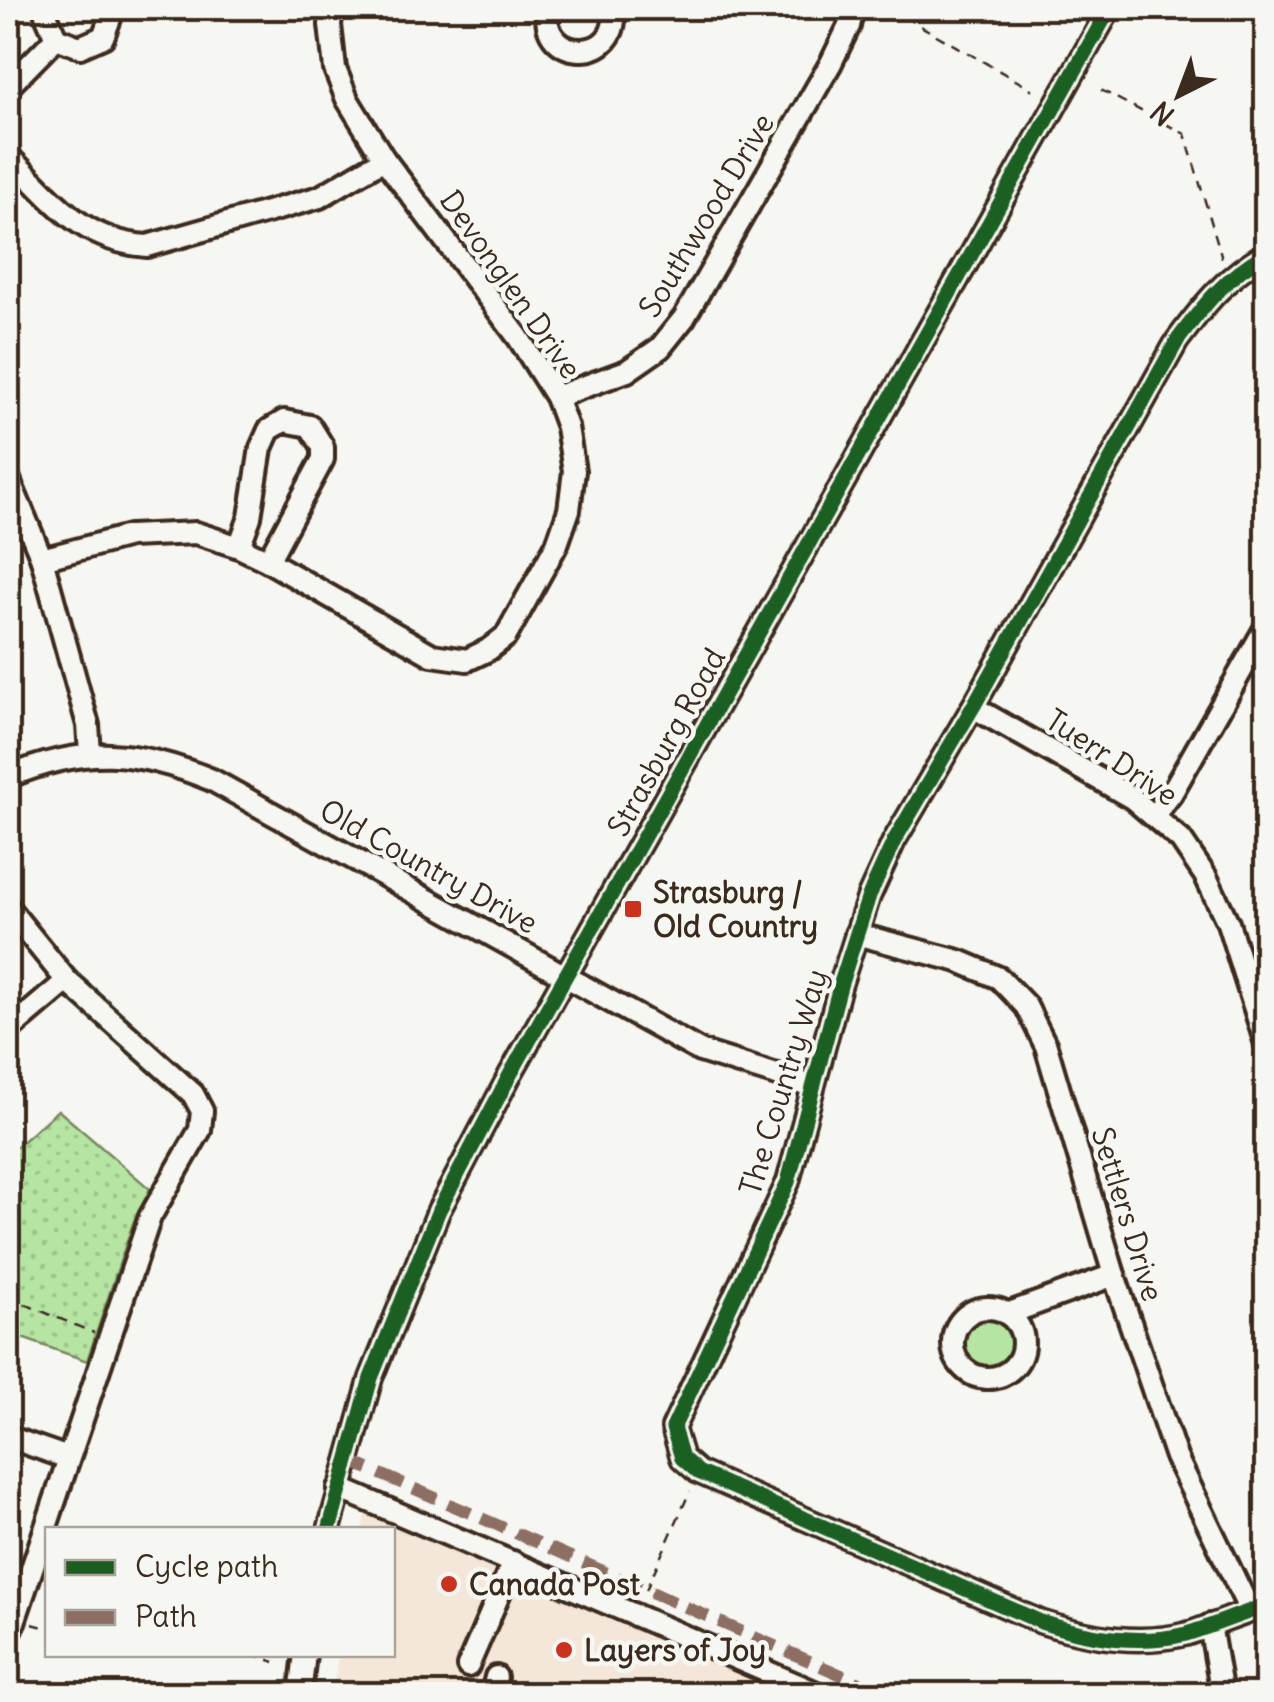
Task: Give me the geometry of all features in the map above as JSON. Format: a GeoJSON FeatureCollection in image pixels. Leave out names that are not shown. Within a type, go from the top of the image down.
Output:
{"type":"FeatureCollection","features":[{"type":"Feature","properties":{"kind":"street"},"geometry":{"type":"LineString","coordinates":[[48,8],[46,15],[56,38],[80,47],[103,37],[112,14],[109,8]]}},
{"type":"Feature","properties":{"kind":"street","name":"Devonglen Drive"},"geometry":{"type":"LineString","coordinates":[[42,559],[129,536],[196,533],[239,547],[432,654],[467,660],[506,636],[556,544],[569,510],[574,471],[567,427],[556,397],[518,337],[384,160],[347,99],[335,69],[332,8]]}},
{"type":"Feature","properties":{"kind":"street"},"geometry":{"type":"LineString","coordinates":[[548,8],[552,36],[560,44],[581,51],[602,44],[610,36],[614,8]]}},
{"type":"Feature","properties":{"kind":"street","name":"Southwood Drive"},"geometry":{"type":"LineString","coordinates":[[556,397],[627,371],[660,348],[684,318],[830,63],[849,26],[852,8]]}},
{"type":"Feature","properties":{"kind":"street","name":"Strasburg Road"},"geometry":{"type":"LineString","coordinates":[[330,1527],[371,1378],[439,1210],[510,1073],[1104,9]]}},
{"type":"Feature","properties":{"kind":"street"},"geometry":{"type":"LineString","coordinates":[[8,88],[56,38]]}},
{"type":"Feature","properties":{"kind":"street"},"geometry":{"type":"LineString","coordinates":[[8,156],[88,232],[118,244],[147,246],[320,196],[384,160]]}},
{"type":"Feature","properties":{"kind":"street","name":"The Country Way"},"geometry":{"type":"LineString","coordinates":[[698,1472],[682,1458],[673,1428],[788,1182],[868,896],[894,841],[1177,341],[1209,298],[1232,276],[1266,254]]}},
{"type":"Feature","properties":{"kind":"street"},"geometry":{"type":"LineString","coordinates":[[239,547],[250,517],[260,448],[269,430],[284,421],[310,426],[324,447],[323,459],[268,562]]}},
{"type":"Feature","properties":{"kind":"street"},"geometry":{"type":"LineString","coordinates":[[8,477],[42,559],[88,724],[90,753]]}},
{"type":"Feature","properties":{"kind":"street"},"geometry":{"type":"LineString","coordinates":[[1155,814],[1172,794],[1266,628]]}},
{"type":"Feature","properties":{"kind":"street","name":"Tuerr Drive"},"geometry":{"type":"LineString","coordinates":[[972,707],[1132,798],[1181,840],[1206,876],[1228,923],[1266,1044]]}},
{"type":"Feature","properties":{"kind":"street","name":"Old Country Drive"},"geometry":{"type":"LineString","coordinates":[[8,776],[39,764],[90,753],[174,764],[212,780],[700,1052],[812,1086]]}},
{"type":"Feature","properties":{"kind":"street"},"geometry":{"type":"LineString","coordinates":[[8,908],[67,981],[193,1094],[202,1111],[200,1130],[150,1217],[45,1527]]}},
{"type":"Feature","properties":{"kind":"street","name":"Settlers Drive"},"geometry":{"type":"LineString","coordinates":[[856,934],[959,961],[998,978],[1026,1006],[1046,1046],[1114,1275],[1176,1457],[1258,1608]]}},
{"type":"Feature","properties":{"kind":"street"},"geometry":{"type":"LineString","coordinates":[[8,1031],[67,981]]}},
{"type":"Feature","properties":{"kind":"street"},"geometry":{"type":"LineString","coordinates":[[1007,1314],[1114,1275]]}},
{"type":"Feature","properties":{"kind":"street"},"geometry":{"type":"LineString","coordinates":[[8,1437],[68,1458]]}},
{"type":"Feature","properties":{"kind":"street"},"geometry":{"type":"LineString","coordinates":[[698,1472],[1041,1622],[1077,1634],[1151,1640],[1186,1634],[1258,1608]]}},
{"type":"Feature","properties":{"kind":"street"},"geometry":{"type":"LineString","coordinates":[[339,1488],[819,1694]]}},
{"type":"Feature","properties":{"kind":"street"},"geometry":{"type":"LineString","coordinates":[[8,1634],[45,1528]]}},
{"type":"Feature","properties":{"kind":"street"},"geometry":{"type":"LineString","coordinates":[[468,1666],[513,1562]]}},
{"type":"Feature","properties":{"kind":"street"},"geometry":{"type":"LineString","coordinates":[[1210,1625],[1222,1694]]}},
{"type":"Feature","properties":{"kind":"street"},"geometry":{"type":"LineString","coordinates":[[300,1694],[305,1657]]}},
{"type":"Feature","properties":{"kind":"path"},"geometry":{"type":"LineString","coordinates":[[889,8],[1034,90]]}},
{"type":"Feature","properties":{"kind":"path"},"geometry":{"type":"LineString","coordinates":[[1101,90],[1185,134],[1222,258]]}},
{"type":"Feature","properties":{"kind":"path"},"geometry":{"type":"LineString","coordinates":[[8,1297],[109,1339]]}},
{"type":"Feature","properties":{"kind":"path"},"geometry":{"type":"LineString","coordinates":[[646,1590],[698,1472]]}},
{"type":"Feature","properties":{"kind":"path"},"geometry":{"type":"LineString","coordinates":[[31,1624],[45,1627]]}},
{"type":"Feature","properties":{"kind":"path"},"geometry":{"type":"LineString","coordinates":[[260,1657],[275,1662]]}},
{"type":"Feature","properties":{"kind":"shaded area"},"geometry":{"type":"Polygon","coordinates":[[[372,1490],[842,1694],[332,1694],[338,1657],[395,1657],[395,1527],[363,1527],[372,1490]]]}},
{"type":"Feature","properties":{"kind":"green space"},"geometry":{"type":"Polygon","coordinates":[[[58,1110],[150,1189],[133,1223],[87,1361],[8,1333],[8,1154],[58,1110]]]}},
{"type":"Feature","properties":{"kind":"green space"},"geometry":{"type":"Polygon","coordinates":[[[988,1320],[1004,1327],[1011,1343],[1004,1359],[988,1366],[972,1359],[965,1343],[972,1327],[988,1320]]]}},
{"type":"Feature","properties":{"kind":"marked path"},"geometry":{"type":"LineString","coordinates":[[346,1459],[885,1694]]}},
{"type":"Feature","properties":{"kind":"cycle path"},"geometry":{"type":"LineString","coordinates":[[330,1527],[371,1378],[439,1210],[511,1073],[1110,8]]}},
{"type":"Feature","properties":{"kind":"cycle path"},"geometry":{"type":"LineString","coordinates":[[1266,254],[1228,282],[1177,341],[894,841],[869,896],[840,986],[788,1182],[673,1428],[682,1458],[698,1472],[1041,1622],[1094,1636],[1168,1638],[1266,1606]]}},
{"type":"Feature","properties":{"kind":"place","name":"Strasburg / Old Country"},"geometry":{"type":"Point","coordinates":[633,909]}},
{"type":"Feature","properties":{"kind":"place","name":"Canada Post"},"geometry":{"type":"Point","coordinates":[449,1584]}},
{"type":"Feature","properties":{"kind":"place","name":"Layers of Joy"},"geometry":{"type":"Point","coordinates":[564,1650]}}]}
